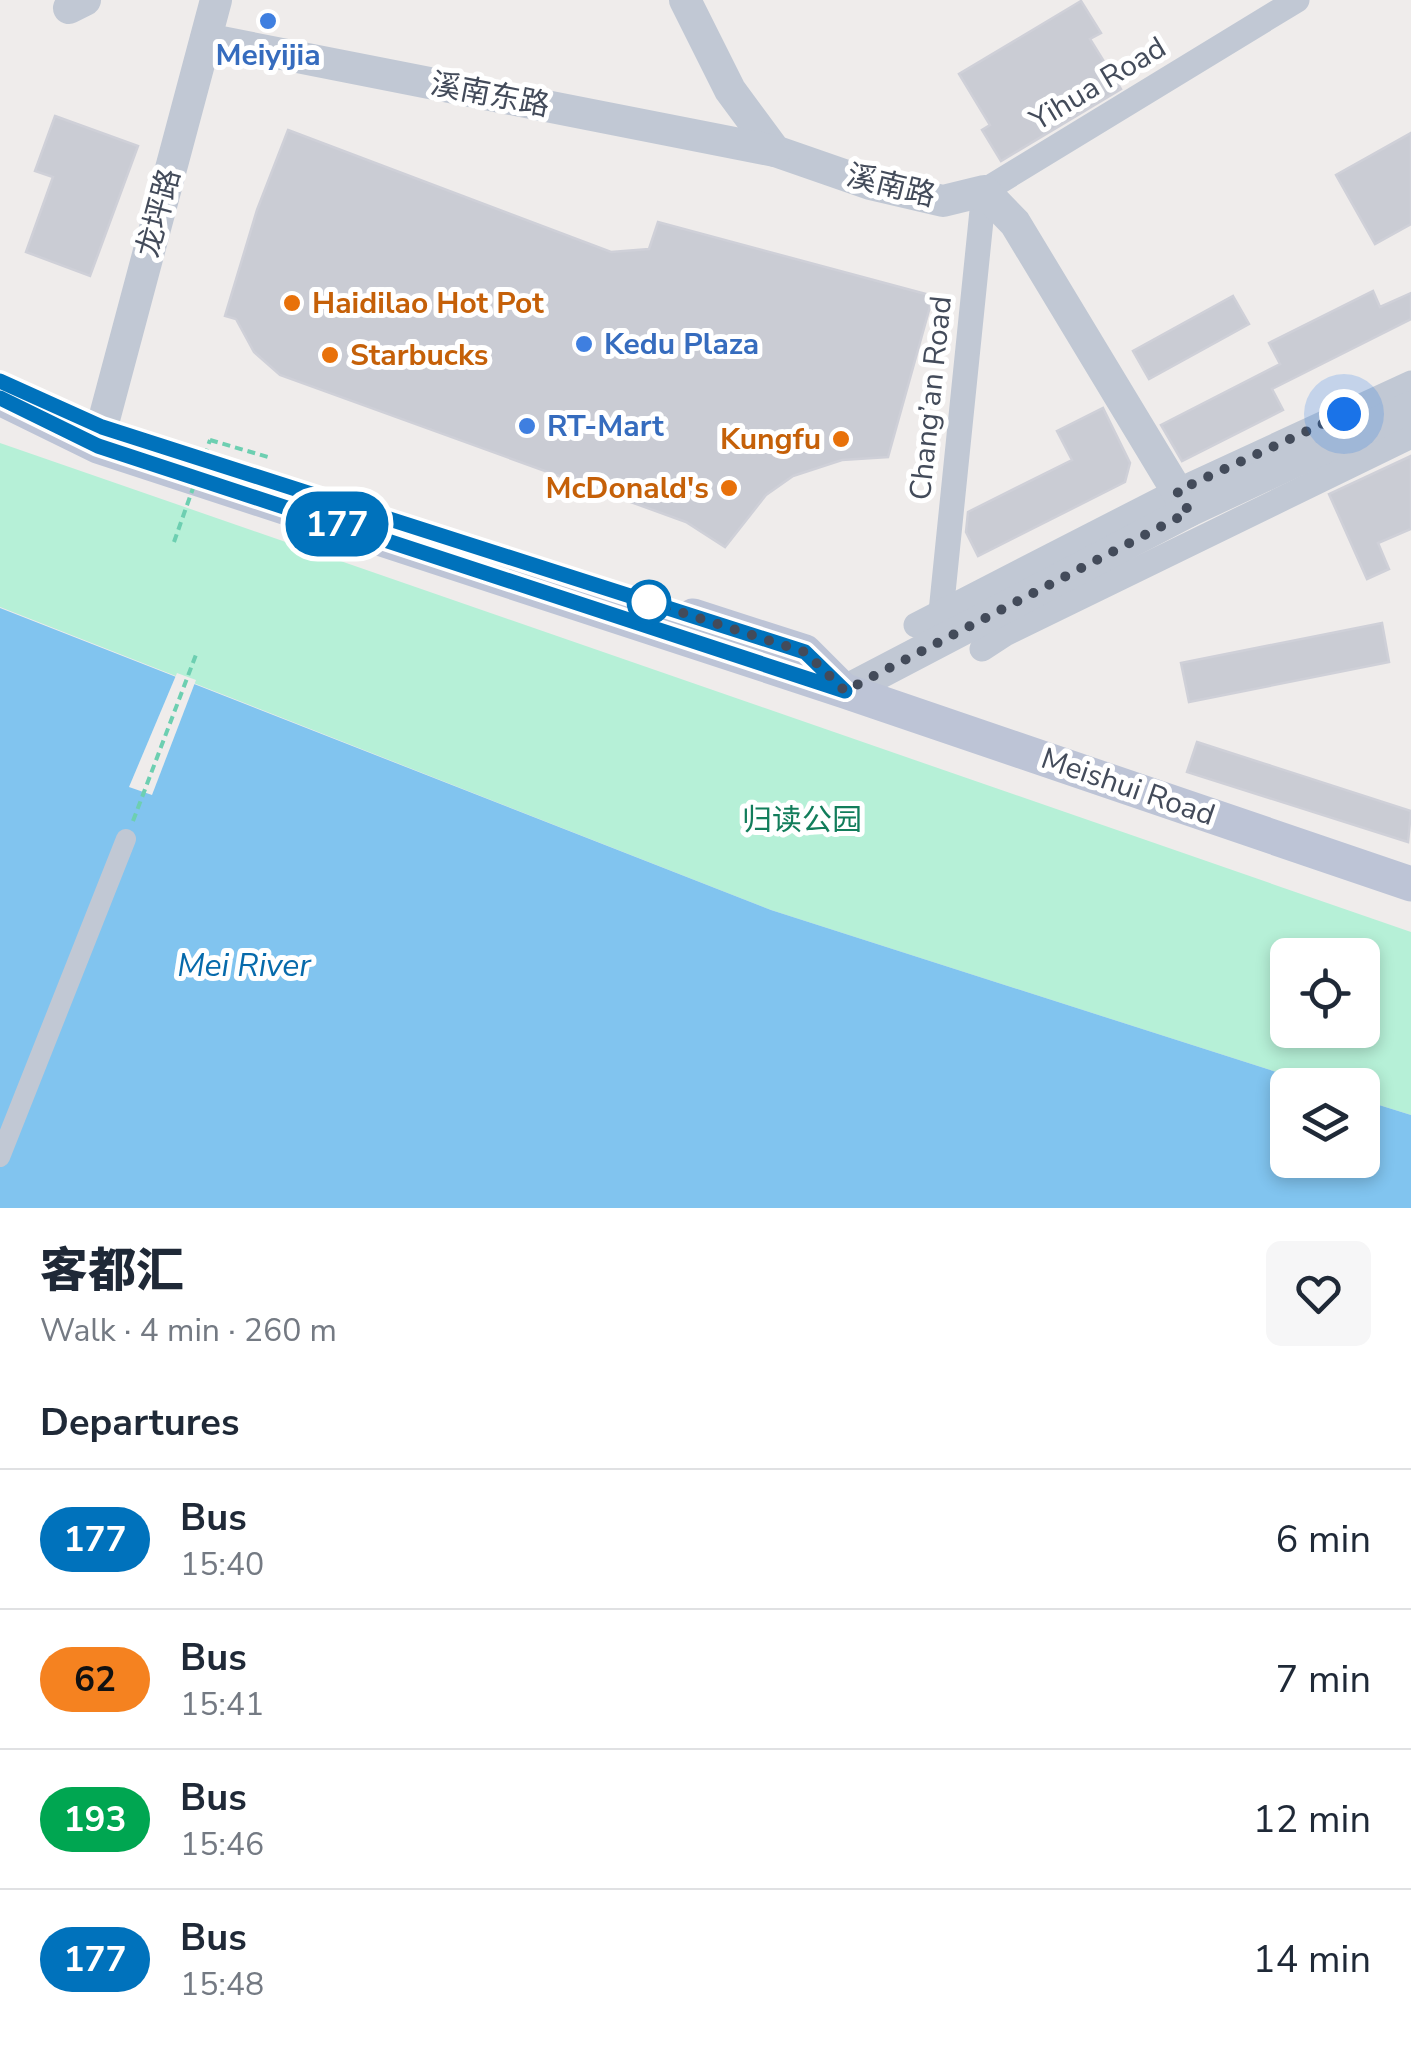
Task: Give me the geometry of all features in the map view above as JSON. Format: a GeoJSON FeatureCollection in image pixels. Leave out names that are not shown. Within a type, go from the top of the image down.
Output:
{"type":"FeatureCollection","features":[{"type":"Feature","properties":{"kind":"main road","name":"Meishui Road"},"geometry":{"type":"LineString","coordinates":[[0,381],[102,427],[805,652],[845,691]]}},
{"type":"Feature","properties":{"kind":"main road","name":"Meishui Road"},"geometry":{"type":"LineString","coordinates":[[0,398],[98,446],[845,691],[1411,884]]}},
{"type":"Feature","properties":{"kind":"street","name":"龙坪路"},"geometry":{"type":"LineString","coordinates":[[102,427],[216,0]]}},
{"type":"Feature","properties":{"kind":"street"},"geometry":{"type":"LineString","coordinates":[[685,0],[730,90],[775,152]]}},
{"type":"Feature","properties":{"kind":"street","name":"Yihua Road"},"geometry":{"type":"LineString","coordinates":[[984,191],[1297,0]]}},
{"type":"Feature","properties":{"kind":"street","name":"溪南东路"},"geometry":{"type":"LineString","coordinates":[[206,39],[775,152]]}},
{"type":"Feature","properties":{"kind":"street","name":"溪南路"},"geometry":{"type":"LineString","coordinates":[[775,152],[870,184],[943,202],[984,191]]}},
{"type":"Feature","properties":{"kind":"street"},"geometry":{"type":"LineString","coordinates":[[984,191],[1015,223],[1183,501]]}},
{"type":"Feature","properties":{"kind":"street","name":"Chang’an Road"},"geometry":{"type":"LineString","coordinates":[[942,612],[984,191]]}},
{"type":"Feature","properties":{"kind":"street"},"geometry":{"type":"LineString","coordinates":[[845,691],[1183,501],[1411,383]]}},
{"type":"Feature","properties":{"kind":"street"},"geometry":{"type":"LineString","coordinates":[[916,625],[1183,501],[1411,407]]}},
{"type":"Feature","properties":{"kind":"street"},"geometry":{"type":"LineString","coordinates":[[982,649],[1411,436]]}},
{"type":"Feature","properties":{"kind":"street"},"geometry":{"type":"LineString","coordinates":[[0,1157],[126,839]]}},
{"type":"Feature","properties":{"kind":"path"},"geometry":{"type":"LineString","coordinates":[[174,542],[210,440],[268,457]]}},
{"type":"Feature","properties":{"kind":"path"},"geometry":{"type":"LineString","coordinates":[[126,839],[196,652]]}},
{"type":"Feature","properties":{"kind":"green space","name":"归读公园"},"geometry":{"type":"Polygon","coordinates":[[[0,443],[1411,932],[1411,1115],[1380,1105],[1380,1068],[1270,1070],[771,910],[0,607],[0,443]]]}},
{"type":"Feature","properties":{"kind":"water","name":"Mei River"},"geometry":{"type":"Polygon","coordinates":[[[0,608],[771,910],[1270,1070],[1270,1178],[1380,1178],[1380,1105],[1411,1115],[1411,1208],[0,1208],[0,608]]]}},
{"type":"Feature","properties":{"kind":"pier"},"geometry":{"type":"Polygon","coordinates":[[[177,673],[196,680],[152,795],[129,787],[177,673]]]}},
{"type":"Feature","properties":{"kind":"building"},"geometry":{"type":"Polygon","coordinates":[[[1081,1],[1101,33],[1090,39],[1121,89],[1001,161],[982,130],[990,125],[959,74],[1081,1]]]}},
{"type":"Feature","properties":{"kind":"building"},"geometry":{"type":"Polygon","coordinates":[[[55,116],[138,146],[90,276],[26,252],[53,177],[35,171],[55,116]]]}},
{"type":"Feature","properties":{"kind":"building","name":"Kedu Plaza"},"geometry":{"type":"Polygon","coordinates":[[[288,130],[611,252],[649,249],[658,222],[933,296],[888,457],[842,460],[793,476],[766,495],[725,547],[686,522],[280,375],[254,352],[236,319],[225,316],[257,210],[288,130]]]}},
{"type":"Feature","properties":{"kind":"building"},"geometry":{"type":"Polygon","coordinates":[[[1411,133],[1411,224],[1375,244],[1336,175],[1411,133]]]}},
{"type":"Feature","properties":{"kind":"building"},"geometry":{"type":"Polygon","coordinates":[[[1373,291],[1380,307],[1411,293],[1411,319],[1272,389],[1283,410],[1182,461],[1161,425],[1280,364],[1269,343],[1373,291]]]}},
{"type":"Feature","properties":{"kind":"building"},"geometry":{"type":"Polygon","coordinates":[[[1233,296],[1249,324],[1149,379],[1133,351],[1233,296]]]}},
{"type":"Feature","properties":{"kind":"building"},"geometry":{"type":"Polygon","coordinates":[[[1103,408],[1130,463],[1125,482],[978,556],[966,532],[968,512],[1072,460],[1057,431],[1103,408]]]}},
{"type":"Feature","properties":{"kind":"building"},"geometry":{"type":"Polygon","coordinates":[[[1411,456],[1411,529],[1378,543],[1389,569],[1367,579],[1329,494],[1411,456]]]}},
{"type":"Feature","properties":{"kind":"building"},"geometry":{"type":"Polygon","coordinates":[[[1382,623],[1389,662],[1189,702],[1181,663],[1382,623]]]}},
{"type":"Feature","properties":{"kind":"building"},"geometry":{"type":"Polygon","coordinates":[[[1197,742],[1411,811],[1408,842],[1187,772],[1197,742]]]}},
{"type":"Feature","properties":{"kind":"bus line","name":"177"},"geometry":{"type":"LineString","coordinates":[[0,381],[102,427],[805,652],[845,691],[98,446],[0,398]]}},
{"type":"Feature","properties":{"kind":"place","name":"Meiyijia"},"geometry":{"type":"Point","coordinates":[268,21]}},
{"type":"Feature","properties":{"kind":"place","name":"Haidilao Hot Pot"},"geometry":{"type":"Point","coordinates":[292,303]}},
{"type":"Feature","properties":{"kind":"place","name":"Kedu Plaza"},"geometry":{"type":"Point","coordinates":[584,344]}},
{"type":"Feature","properties":{"kind":"place","name":"Starbucks"},"geometry":{"type":"Point","coordinates":[330,355]}},
{"type":"Feature","properties":{"kind":"place","name":"RT-Mart"},"geometry":{"type":"Point","coordinates":[527,426]}},
{"type":"Feature","properties":{"kind":"place","name":"Kungfu"},"geometry":{"type":"Point","coordinates":[841,439]}},
{"type":"Feature","properties":{"kind":"place","name":"McDonald's"},"geometry":{"type":"Point","coordinates":[729,488]}},
{"type":"Feature","properties":{"kind":"route"},"geometry":{"type":"LineString","coordinates":[[649,602],[805,652],[845,691],[1189,512],[1177,491],[1344,414]]}}]}
